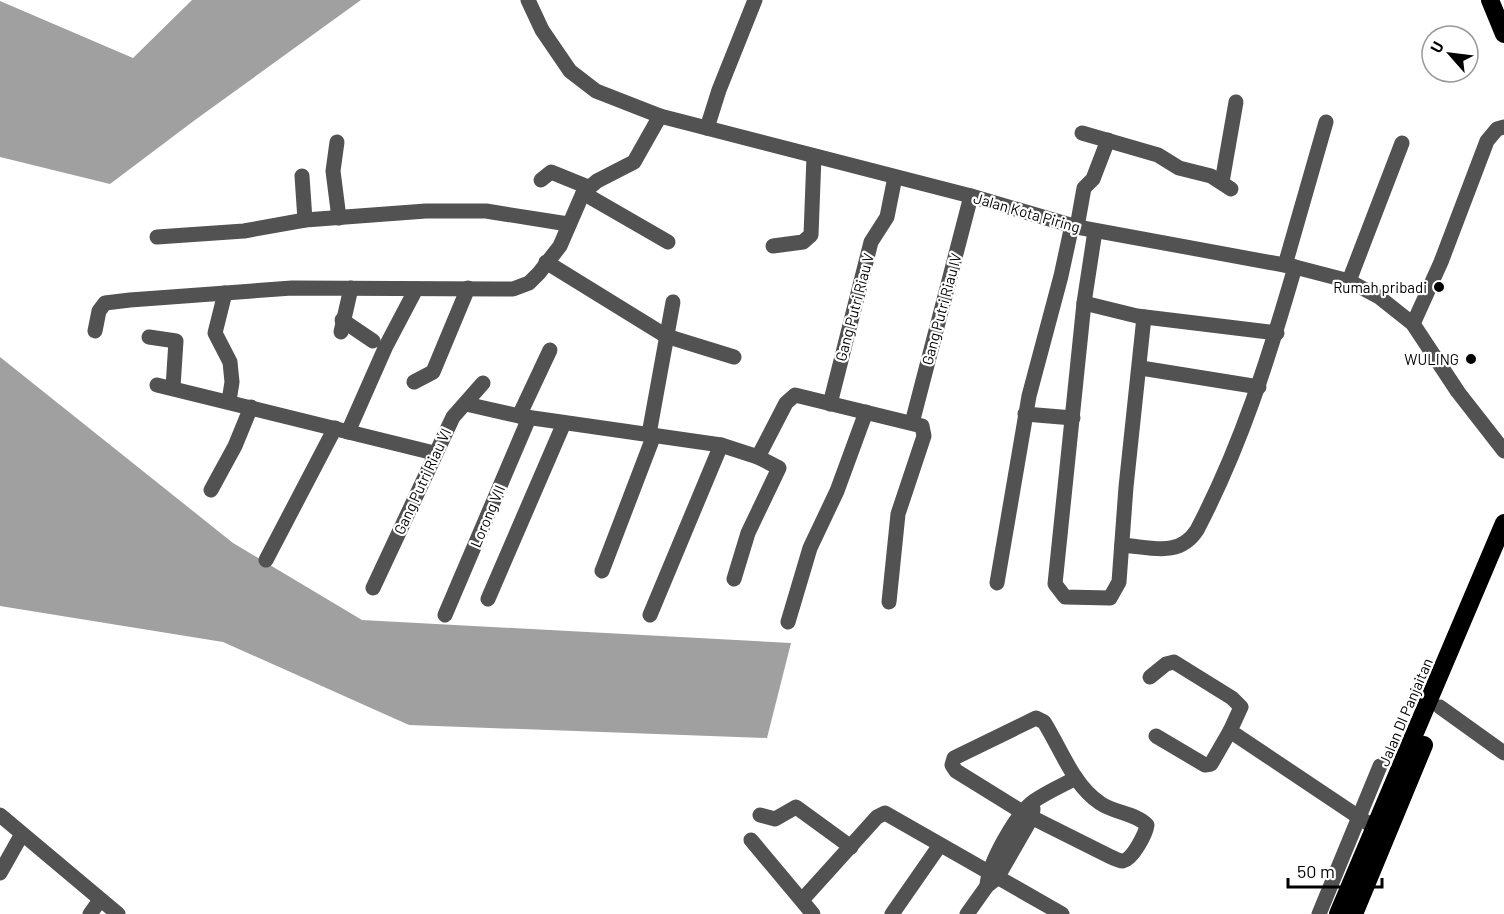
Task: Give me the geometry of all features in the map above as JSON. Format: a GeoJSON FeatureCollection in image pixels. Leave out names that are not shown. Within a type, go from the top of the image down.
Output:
{"type":"FeatureCollection","features":[{"type":"Feature","properties":{"kind":"highway"},"geometry":{"type":"LineString","coordinates":[[1490,0],[1504,34]]}},
{"type":"Feature","properties":{"kind":"highway","name":"Jalan DI Panjaitan"},"geometry":{"type":"LineString","coordinates":[[1338,914],[1504,523]]}},
{"type":"Feature","properties":{"kind":"highway","name":"Jalan DI Panjaitan"},"geometry":{"type":"LineString","coordinates":[[1354,914],[1504,556]]}},
{"type":"Feature","properties":{"kind":"street","name":"Jalan Kota Piring"},"geometry":{"type":"LineString","coordinates":[[528,0],[542,30],[570,71],[596,91],[660,116],[971,196],[1074,226],[1290,266],[1349,281],[1379,297],[1413,324],[1458,392],[1504,451]]}},
{"type":"Feature","properties":{"kind":"street"},"geometry":{"type":"LineString","coordinates":[[708,129],[719,90],[755,0]]}},
{"type":"Feature","properties":{"kind":"street"},"geometry":{"type":"LineString","coordinates":[[1082,134],[1158,154],[1179,168],[1226,185],[1236,102]]}},
{"type":"Feature","properties":{"kind":"street"},"geometry":{"type":"LineString","coordinates":[[95,332],[99,311],[105,303],[292,288],[513,289],[529,283],[560,246],[568,224],[586,190],[634,162],[660,116]]}},
{"type":"Feature","properties":{"kind":"street"},"geometry":{"type":"LineString","coordinates":[[1122,545],[1174,549],[1188,542],[1210,504],[1259,387],[1276,333],[1290,266],[1326,122]]}},
{"type":"Feature","properties":{"kind":"street"},"geometry":{"type":"LineString","coordinates":[[1413,324],[1441,262],[1487,141],[1497,129],[1504,126]]}},
{"type":"Feature","properties":{"kind":"street"},"geometry":{"type":"LineString","coordinates":[[997,583],[1025,414],[1084,188],[1093,179],[1108,140]]}},
{"type":"Feature","properties":{"kind":"street"},"geometry":{"type":"LineString","coordinates":[[337,142],[333,171],[339,218]]}},
{"type":"Feature","properties":{"kind":"street"},"geometry":{"type":"LineString","coordinates":[[1349,281],[1402,143]]}},
{"type":"Feature","properties":{"kind":"street"},"geometry":{"type":"LineString","coordinates":[[773,246],[803,242],[812,235],[814,156]]}},
{"type":"Feature","properties":{"kind":"street"},"geometry":{"type":"LineString","coordinates":[[541,180],[551,172],[586,190],[668,242]]}},
{"type":"Feature","properties":{"kind":"street"},"geometry":{"type":"LineString","coordinates":[[302,176],[305,220]]}},
{"type":"Feature","properties":{"kind":"street","name":"Gang Putri Riau V"},"geometry":{"type":"LineString","coordinates":[[830,404],[868,252],[871,242],[887,217],[895,177]]}},
{"type":"Feature","properties":{"kind":"street","name":"Gang Putri Riau IV"},"geometry":{"type":"LineString","coordinates":[[912,423],[971,196]]}},
{"type":"Feature","properties":{"kind":"street"},"geometry":{"type":"LineString","coordinates":[[157,237],[244,231],[305,220],[426,211],[486,211],[568,224]]}},
{"type":"Feature","properties":{"kind":"street"},"geometry":{"type":"LineString","coordinates":[[1095,231],[1084,303],[1055,584],[1057,590],[1065,597],[1110,598],[1119,582],[1141,368],[1144,317]]}},
{"type":"Feature","properties":{"kind":"street"},"geometry":{"type":"LineString","coordinates":[[546,262],[666,336],[734,357]]}},
{"type":"Feature","properties":{"kind":"street"},"geometry":{"type":"LineString","coordinates":[[351,288],[342,326],[373,341]]}},
{"type":"Feature","properties":{"kind":"street"},"geometry":{"type":"LineString","coordinates":[[414,382],[433,372],[468,288]]}},
{"type":"Feature","properties":{"kind":"street"},"geometry":{"type":"LineString","coordinates":[[266,560],[341,430],[416,289]]}},
{"type":"Feature","properties":{"kind":"street"},"geometry":{"type":"LineString","coordinates":[[225,293],[215,333],[230,362],[232,382],[229,401]]}},
{"type":"Feature","properties":{"kind":"street"},"geometry":{"type":"LineString","coordinates":[[602,571],[651,434],[673,302]]}},
{"type":"Feature","properties":{"kind":"street"},"geometry":{"type":"LineString","coordinates":[[1084,303],[1144,317],[1276,333]]}},
{"type":"Feature","properties":{"kind":"street"},"geometry":{"type":"LineString","coordinates":[[149,337],[176,341],[173,387]]}},
{"type":"Feature","properties":{"kind":"street","name":"Lorong VII"},"geometry":{"type":"LineString","coordinates":[[445,615],[550,350]]}},
{"type":"Feature","properties":{"kind":"street"},"geometry":{"type":"LineString","coordinates":[[1141,368],[1259,387]]}},
{"type":"Feature","properties":{"kind":"street","name":"Gang Putri Riau VI"},"geometry":{"type":"LineString","coordinates":[[373,588],[434,453],[453,417],[483,383]]}},
{"type":"Feature","properties":{"kind":"street"},"geometry":{"type":"LineString","coordinates":[[157,384],[434,453]]}},
{"type":"Feature","properties":{"kind":"street"},"geometry":{"type":"LineString","coordinates":[[758,457],[792,396],[799,395],[922,426],[924,436],[898,514],[889,602]]}},
{"type":"Feature","properties":{"kind":"street"},"geometry":{"type":"LineString","coordinates":[[466,404],[524,417],[721,445],[758,457],[779,468],[748,533],[734,579]]}},
{"type":"Feature","properties":{"kind":"street"},"geometry":{"type":"LineString","coordinates":[[211,490],[235,446],[251,407]]}},
{"type":"Feature","properties":{"kind":"street"},"geometry":{"type":"LineString","coordinates":[[788,622],[810,548],[837,491],[866,412]]}},
{"type":"Feature","properties":{"kind":"street"},"geometry":{"type":"LineString","coordinates":[[1025,414],[1073,418]]}},
{"type":"Feature","properties":{"kind":"street"},"geometry":{"type":"LineString","coordinates":[[488,599],[564,423]]}},
{"type":"Feature","properties":{"kind":"street"},"geometry":{"type":"LineString","coordinates":[[650,615],[721,445]]}},
{"type":"Feature","properties":{"kind":"street"},"geometry":{"type":"LineString","coordinates":[[1150,677],[1166,664],[1174,662],[1232,698],[1241,707],[1211,764],[1205,765],[1156,736]]}},
{"type":"Feature","properties":{"kind":"street"},"geometry":{"type":"LineString","coordinates":[[1440,707],[1504,753]]}},
{"type":"Feature","properties":{"kind":"street"},"geometry":{"type":"LineString","coordinates":[[1036,718],[1044,722],[1076,778],[1099,803],[1147,825],[1146,831],[1128,858],[1121,861],[1027,815],[956,771],[951,762],[954,758],[1036,718]]}},
{"type":"Feature","properties":{"kind":"street"},"geometry":{"type":"LineString","coordinates":[[1230,731],[1375,828]]}},
{"type":"Feature","properties":{"kind":"street"},"geometry":{"type":"LineString","coordinates":[[1319,914],[1380,766]]}},
{"type":"Feature","properties":{"kind":"street"},"geometry":{"type":"LineString","coordinates":[[967,914],[991,879],[1034,801],[1076,778]]}},
{"type":"Feature","properties":{"kind":"street"},"geometry":{"type":"LineString","coordinates":[[759,814],[775,819],[796,807],[851,847]]}},
{"type":"Feature","properties":{"kind":"street"},"geometry":{"type":"LineString","coordinates":[[803,899],[877,816],[885,813],[940,845],[991,879],[1058,913]]}},
{"type":"Feature","properties":{"kind":"street"},"geometry":{"type":"LineString","coordinates":[[0,815],[118,914]]}},
{"type":"Feature","properties":{"kind":"street"},"geometry":{"type":"LineString","coordinates":[[0,873],[22,834]]}},
{"type":"Feature","properties":{"kind":"street"},"geometry":{"type":"LineString","coordinates":[[751,840],[803,899],[813,914]]}},
{"type":"Feature","properties":{"kind":"street"},"geometry":{"type":"LineString","coordinates":[[892,914],[940,845]]}},
{"type":"Feature","properties":{"kind":"street"},"geometry":{"type":"LineString","coordinates":[[90,914],[100,900]]}},
{"type":"Feature","properties":{"kind":"shaded area"},"geometry":{"type":"Polygon","coordinates":[[[192,0],[361,0],[110,184],[0,157],[0,1],[133,58],[192,0]]]}},
{"type":"Feature","properties":{"kind":"shaded area"},"geometry":{"type":"Polygon","coordinates":[[[0,357],[233,543],[362,620],[791,643],[767,738],[409,725],[223,642],[0,606],[0,357]]]}},
{"type":"Feature","properties":{"kind":"place","name":"Rumah pribadi"},"geometry":{"type":"Point","coordinates":[1439,287]}},
{"type":"Feature","properties":{"kind":"place","name":"WULING"},"geometry":{"type":"Point","coordinates":[1471,359]}}]}
